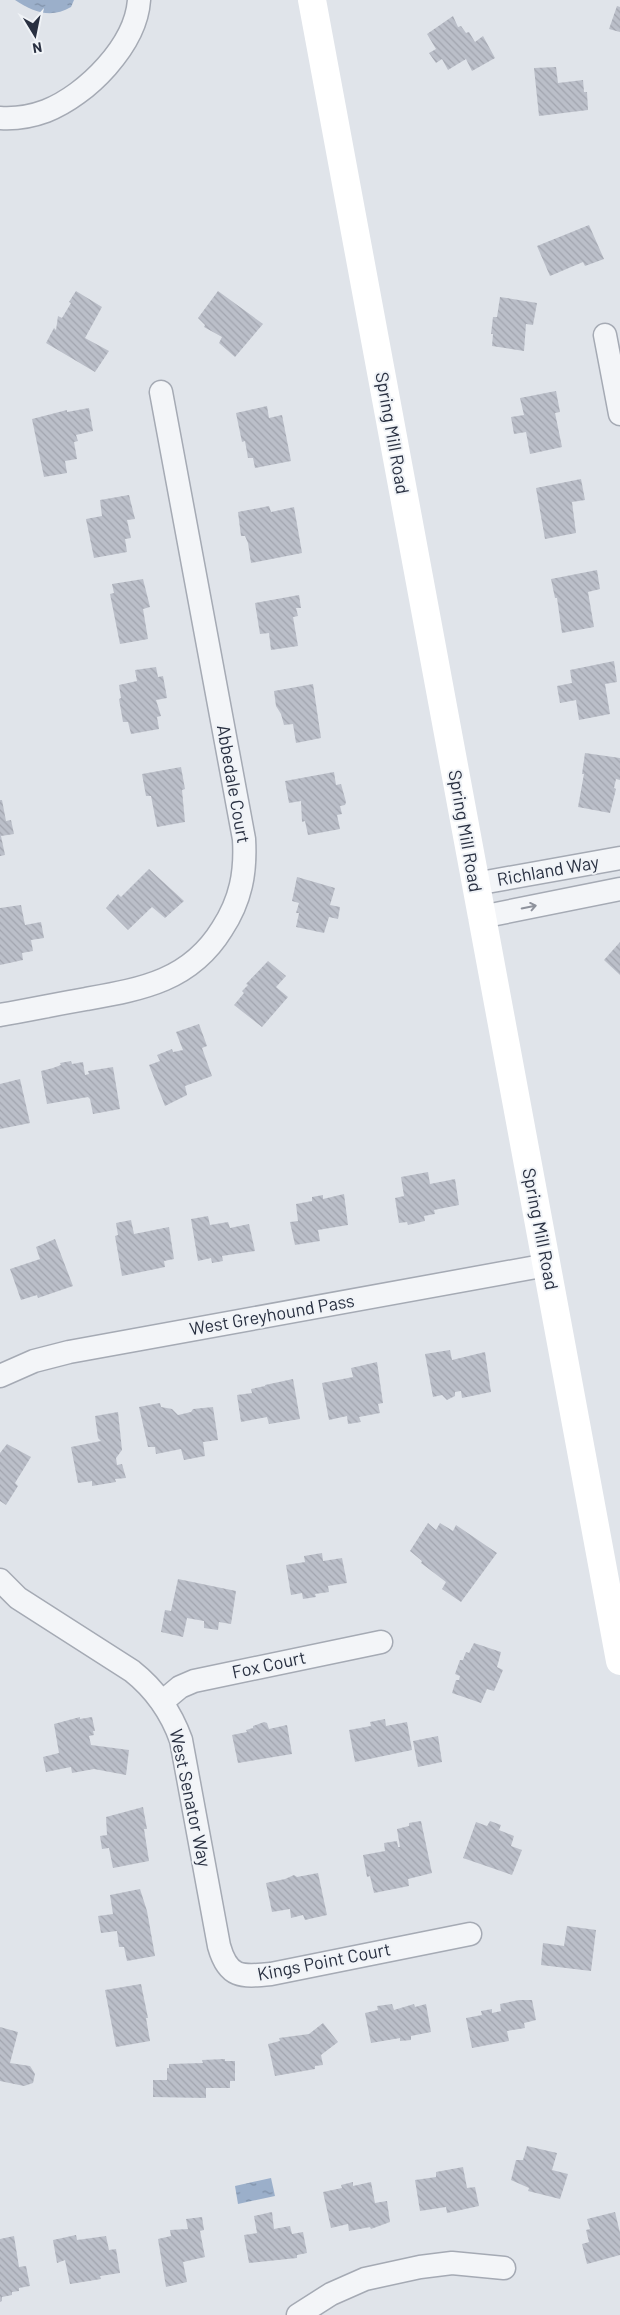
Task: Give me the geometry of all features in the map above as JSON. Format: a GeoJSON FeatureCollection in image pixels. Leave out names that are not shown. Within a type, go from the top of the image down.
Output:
{"type":"FeatureCollection","features":[{"type":"Feature","properties":{"kind":"street"},"geometry":{"type":"LineString","coordinates":[[0,118],[30,116],[48,110],[86,85],[106,68],[124,45],[138,13],[139,0]]}},
{"type":"Feature","properties":{"kind":"street","name":"Spring Mill Road"},"geometry":{"type":"LineString","coordinates":[[312,0],[620,1661]]}},
{"type":"Feature","properties":{"kind":"street"},"geometry":{"type":"LineString","coordinates":[[605,335],[620,414]]}},
{"type":"Feature","properties":{"kind":"street","name":"Abbedale Court"},"geometry":{"type":"LineString","coordinates":[[0,1015],[134,990],[158,983],[179,973],[198,959],[215,940],[238,899],[244,877],[244,838],[160,392]]}},
{"type":"Feature","properties":{"kind":"street","name":"Richland Way"},"geometry":{"type":"LineString","coordinates":[[475,884],[620,858]]}},
{"type":"Feature","properties":{"kind":"street"},"geometry":{"type":"LineString","coordinates":[[481,917],[620,890]]}},
{"type":"Feature","properties":{"kind":"street","name":"West Greyhound Pass"},"geometry":{"type":"LineString","coordinates":[[0,1376],[34,1361],[69,1352],[547,1265]]}},
{"type":"Feature","properties":{"kind":"street","name":"West Senator Way"},"geometry":{"type":"LineString","coordinates":[[0,1580],[18,1598],[132,1671],[150,1685],[162,1702],[175,1722],[181,1740],[209,1891]]}},
{"type":"Feature","properties":{"kind":"street","name":"Fox Court"},"geometry":{"type":"LineString","coordinates":[[162,1702],[180,1687],[194,1681],[381,1642]]}},
{"type":"Feature","properties":{"kind":"street","name":"Kings Point Court"},"geometry":{"type":"LineString","coordinates":[[209,1891],[223,1962],[232,1972],[248,1976],[271,1974],[470,1934]]}},
{"type":"Feature","properties":{"kind":"street"},"geometry":{"type":"LineString","coordinates":[[298,2315],[331,2294],[365,2279],[420,2267],[452,2263],[504,2268]]}},
{"type":"Feature","properties":{"kind":"water"},"geometry":{"type":"Polygon","coordinates":[[[15,0],[74,0],[71,7],[64,11],[49,13],[35,11],[15,0]]]}},
{"type":"Feature","properties":{"kind":"water"},"geometry":{"type":"Polygon","coordinates":[[[271,2178],[275,2196],[238,2204],[235,2186],[271,2178]]]}},
{"type":"Feature","properties":{"kind":"building"},"geometry":{"type":"Polygon","coordinates":[[[617,6],[620,7],[620,32],[609,29],[617,6]]]}},
{"type":"Feature","properties":{"kind":"building"},"geometry":{"type":"Polygon","coordinates":[[[453,16],[458,27],[461,26],[466,33],[469,32],[475,42],[483,36],[495,58],[472,71],[466,59],[448,70],[442,59],[436,63],[429,53],[436,49],[427,34],[453,16]]]}},
{"type":"Feature","properties":{"kind":"building"},"geometry":{"type":"Polygon","coordinates":[[[556,67],[558,83],[583,80],[584,92],[587,92],[588,110],[539,116],[534,68],[556,67]]]}},
{"type":"Feature","properties":{"kind":"building"},"geometry":{"type":"Polygon","coordinates":[[[589,225],[604,259],[585,266],[583,262],[550,276],[537,246],[589,225]]]}},
{"type":"Feature","properties":{"kind":"building"},"geometry":{"type":"Polygon","coordinates":[[[76,291],[102,307],[85,338],[109,351],[95,372],[46,343],[54,328],[56,330],[58,316],[62,318],[76,291]]]}},
{"type":"Feature","properties":{"kind":"building"},"geometry":{"type":"Polygon","coordinates":[[[218,291],[263,324],[235,357],[219,343],[222,337],[204,327],[205,325],[198,318],[218,291]]]}},
{"type":"Feature","properties":{"kind":"building"},"geometry":{"type":"Polygon","coordinates":[[[500,297],[537,303],[533,325],[526,324],[524,351],[492,346],[493,317],[497,317],[500,297]]]}},
{"type":"Feature","properties":{"kind":"building"},"geometry":{"type":"Polygon","coordinates":[[[556,391],[560,412],[555,413],[562,447],[530,454],[526,432],[514,434],[511,417],[524,415],[520,398],[556,391]]]}},
{"type":"Feature","properties":{"kind":"building"},"geometry":{"type":"Polygon","coordinates":[[[267,406],[269,418],[282,415],[291,461],[255,468],[253,458],[248,458],[245,441],[242,442],[236,413],[267,406]]]}},
{"type":"Feature","properties":{"kind":"building"},"geometry":{"type":"Polygon","coordinates":[[[89,408],[93,431],[76,435],[78,441],[74,442],[77,459],[65,461],[67,473],[44,477],[32,419],[67,410],[67,412],[89,408]]]}},
{"type":"Feature","properties":{"kind":"building"},"geometry":{"type":"Polygon","coordinates":[[[581,479],[585,500],[572,502],[576,533],[545,539],[536,488],[581,479]]]}},
{"type":"Feature","properties":{"kind":"building"},"geometry":{"type":"Polygon","coordinates":[[[129,495],[135,519],[127,520],[131,538],[125,539],[127,552],[94,558],[86,519],[102,516],[100,500],[129,495]]]}},
{"type":"Feature","properties":{"kind":"building"},"geometry":{"type":"Polygon","coordinates":[[[269,506],[271,512],[294,507],[302,553],[251,563],[248,543],[245,536],[241,536],[238,512],[269,506]]]}},
{"type":"Feature","properties":{"kind":"building"},"geometry":{"type":"Polygon","coordinates":[[[597,570],[600,589],[588,592],[594,627],[562,633],[557,598],[555,598],[551,579],[597,570]]]}},
{"type":"Feature","properties":{"kind":"building"},"geometry":{"type":"Polygon","coordinates":[[[143,579],[150,607],[143,609],[148,639],[120,644],[110,594],[114,593],[112,584],[143,579]]]}},
{"type":"Feature","properties":{"kind":"building"},"geometry":{"type":"Polygon","coordinates":[[[299,595],[301,608],[296,608],[298,616],[293,617],[298,646],[271,650],[269,633],[260,634],[255,603],[299,595]]]}},
{"type":"Feature","properties":{"kind":"building"},"geometry":{"type":"Polygon","coordinates":[[[614,661],[617,682],[605,684],[610,714],[579,720],[576,700],[560,703],[557,686],[572,683],[570,670],[614,661]]]}},
{"type":"Feature","properties":{"kind":"building"},"geometry":{"type":"Polygon","coordinates":[[[156,667],[158,677],[163,676],[167,698],[156,700],[161,716],[157,717],[159,729],[131,734],[128,722],[123,722],[119,699],[121,698],[119,685],[137,681],[135,670],[156,667]]]}},
{"type":"Feature","properties":{"kind":"building"},"geometry":{"type":"Polygon","coordinates":[[[313,684],[321,738],[296,743],[293,724],[284,725],[281,714],[276,706],[274,691],[313,684]]]}},
{"type":"Feature","properties":{"kind":"building"},"geometry":{"type":"Polygon","coordinates":[[[585,753],[620,758],[620,780],[616,779],[614,788],[616,789],[610,813],[578,807],[584,774],[582,774],[585,753]]]}},
{"type":"Feature","properties":{"kind":"building"},"geometry":{"type":"Polygon","coordinates":[[[181,767],[185,789],[182,790],[185,822],[157,827],[151,796],[146,796],[142,774],[181,767]]]}},
{"type":"Feature","properties":{"kind":"building"},"geometry":{"type":"Polygon","coordinates":[[[334,772],[336,785],[341,784],[346,802],[345,805],[340,806],[342,814],[337,815],[340,829],[308,835],[305,821],[302,822],[301,801],[289,803],[285,781],[334,772]]]}},
{"type":"Feature","properties":{"kind":"building"},"geometry":{"type":"Polygon","coordinates":[[[0,800],[2,800],[6,821],[11,820],[14,834],[1,836],[5,855],[0,856],[0,800]]]}},
{"type":"Feature","properties":{"kind":"building"},"geometry":{"type":"Polygon","coordinates":[[[149,869],[184,901],[165,918],[152,907],[128,930],[106,908],[118,894],[121,897],[149,869]]]}},
{"type":"Feature","properties":{"kind":"building"},"geometry":{"type":"Polygon","coordinates":[[[297,877],[335,888],[330,905],[340,907],[338,919],[329,917],[324,933],[296,927],[299,913],[296,913],[299,903],[292,901],[297,877]]]}},
{"type":"Feature","properties":{"kind":"building"},"geometry":{"type":"Polygon","coordinates":[[[21,905],[25,925],[41,922],[44,938],[31,940],[33,951],[22,953],[23,960],[0,965],[0,908],[21,905]]]}},
{"type":"Feature","properties":{"kind":"building"},"geometry":{"type":"Polygon","coordinates":[[[620,942],[620,975],[604,960],[620,942]]]}},
{"type":"Feature","properties":{"kind":"building"},"geometry":{"type":"Polygon","coordinates":[[[268,961],[286,976],[276,987],[288,997],[262,1027],[234,1005],[244,993],[242,991],[248,985],[246,984],[268,961]]]}},
{"type":"Feature","properties":{"kind":"building"},"geometry":{"type":"Polygon","coordinates":[[[199,1024],[207,1046],[202,1048],[212,1076],[185,1086],[187,1095],[165,1106],[149,1065],[160,1061],[157,1055],[172,1049],[173,1052],[183,1050],[176,1032],[199,1024]]]}},
{"type":"Feature","properties":{"kind":"building"},"geometry":{"type":"Polygon","coordinates":[[[71,1061],[72,1064],[83,1062],[85,1075],[89,1074],[88,1071],[113,1067],[120,1109],[93,1114],[88,1097],[47,1104],[41,1071],[61,1065],[60,1063],[71,1061]]]}},
{"type":"Feature","properties":{"kind":"building"},"geometry":{"type":"Polygon","coordinates":[[[20,1079],[30,1123],[0,1129],[0,1084],[20,1079]]]}},
{"type":"Feature","properties":{"kind":"building"},"geometry":{"type":"Polygon","coordinates":[[[428,1172],[430,1184],[455,1179],[459,1205],[434,1210],[435,1214],[424,1216],[425,1221],[408,1225],[407,1222],[399,1223],[395,1198],[404,1196],[401,1177],[428,1172]]]}},
{"type":"Feature","properties":{"kind":"building"},"geometry":{"type":"Polygon","coordinates":[[[344,1194],[348,1225],[318,1230],[320,1241],[295,1245],[290,1222],[298,1221],[296,1204],[312,1201],[312,1197],[323,1195],[323,1199],[344,1194]]]}},
{"type":"Feature","properties":{"kind":"building"},"geometry":{"type":"Polygon","coordinates":[[[208,1216],[210,1225],[228,1222],[230,1228],[249,1224],[255,1251],[222,1256],[223,1261],[212,1263],[211,1258],[198,1261],[191,1219],[208,1216]]]}},
{"type":"Feature","properties":{"kind":"building"},"geometry":{"type":"Polygon","coordinates":[[[131,1220],[134,1234],[169,1227],[174,1259],[164,1261],[165,1267],[122,1276],[115,1236],[118,1235],[116,1223],[131,1220]]]}},
{"type":"Feature","properties":{"kind":"building"},"geometry":{"type":"Polygon","coordinates":[[[55,1239],[73,1286],[38,1298],[37,1295],[21,1300],[10,1269],[40,1259],[36,1247],[55,1239]]]}},
{"type":"Feature","properties":{"kind":"building"},"geometry":{"type":"Polygon","coordinates":[[[450,1350],[452,1360],[485,1352],[491,1392],[462,1398],[461,1391],[455,1392],[455,1396],[447,1400],[442,1395],[433,1397],[425,1354],[450,1350]]]}},
{"type":"Feature","properties":{"kind":"building"},"geometry":{"type":"Polygon","coordinates":[[[377,1362],[383,1403],[378,1404],[380,1413],[359,1417],[361,1422],[348,1424],[347,1416],[329,1420],[322,1383],[353,1377],[351,1368],[377,1362]]]}},
{"type":"Feature","properties":{"kind":"building"},"geometry":{"type":"Polygon","coordinates":[[[293,1379],[300,1419],[269,1424],[267,1417],[241,1422],[237,1395],[252,1393],[251,1389],[293,1379]]]}},
{"type":"Feature","properties":{"kind":"building"},"geometry":{"type":"Polygon","coordinates":[[[160,1403],[161,1407],[172,1409],[178,1415],[191,1412],[193,1409],[213,1407],[218,1440],[203,1442],[205,1456],[184,1460],[181,1449],[156,1454],[155,1447],[148,1447],[139,1407],[160,1403]]]}},
{"type":"Feature","properties":{"kind":"building"},"geometry":{"type":"Polygon","coordinates":[[[118,1412],[122,1450],[116,1458],[117,1465],[122,1464],[126,1478],[115,1479],[116,1482],[92,1486],[92,1481],[78,1483],[71,1447],[101,1441],[98,1438],[95,1416],[118,1412]]]}},
{"type":"Feature","properties":{"kind":"building"},"geometry":{"type":"Polygon","coordinates":[[[7,1444],[31,1457],[15,1483],[18,1486],[6,1505],[0,1501],[0,1453],[7,1444]]]}},
{"type":"Feature","properties":{"kind":"building"},"geometry":{"type":"Polygon","coordinates":[[[428,1523],[436,1530],[440,1523],[453,1531],[456,1525],[497,1553],[461,1602],[442,1589],[446,1582],[421,1563],[422,1561],[410,1551],[428,1523]]]}},
{"type":"Feature","properties":{"kind":"building"},"geometry":{"type":"Polygon","coordinates":[[[322,1553],[323,1561],[342,1558],[347,1583],[328,1586],[329,1592],[315,1594],[316,1597],[303,1599],[302,1593],[291,1595],[286,1565],[305,1562],[304,1556],[322,1553]]]}},
{"type":"Feature","properties":{"kind":"building"},"geometry":{"type":"Polygon","coordinates":[[[178,1579],[236,1591],[231,1624],[219,1622],[218,1630],[204,1628],[204,1621],[187,1618],[183,1637],[161,1632],[165,1610],[171,1611],[178,1579]]]}},
{"type":"Feature","properties":{"kind":"building"},"geometry":{"type":"Polygon","coordinates":[[[474,1643],[501,1652],[497,1667],[503,1670],[494,1691],[487,1689],[481,1703],[452,1693],[456,1680],[459,1680],[460,1676],[455,1674],[460,1660],[463,1660],[466,1652],[469,1653],[474,1643]]]}},
{"type":"Feature","properties":{"kind":"building"},"geometry":{"type":"Polygon","coordinates":[[[80,1717],[80,1719],[92,1717],[95,1731],[93,1731],[94,1735],[89,1736],[91,1745],[129,1750],[126,1775],[94,1769],[72,1773],[71,1767],[46,1772],[43,1757],[59,1753],[54,1724],[80,1717]]]}},
{"type":"Feature","properties":{"kind":"building"},"geometry":{"type":"Polygon","coordinates":[[[385,1719],[386,1726],[407,1722],[412,1750],[355,1762],[349,1730],[371,1726],[370,1722],[385,1719]]]}},
{"type":"Feature","properties":{"kind":"building"},"geometry":{"type":"Polygon","coordinates":[[[264,1722],[267,1723],[269,1729],[287,1725],[292,1754],[238,1763],[232,1735],[247,1732],[246,1730],[264,1722]]]}},
{"type":"Feature","properties":{"kind":"building"},"geometry":{"type":"Polygon","coordinates":[[[438,1736],[442,1762],[418,1767],[413,1741],[438,1736]]]}},
{"type":"Feature","properties":{"kind":"building"},"geometry":{"type":"Polygon","coordinates":[[[143,1807],[147,1829],[144,1829],[149,1861],[113,1868],[109,1848],[102,1849],[100,1836],[107,1835],[106,1817],[143,1807]]]}},
{"type":"Feature","properties":{"kind":"building"},"geometry":{"type":"Polygon","coordinates":[[[421,1821],[432,1873],[408,1879],[409,1886],[374,1893],[370,1876],[367,1877],[363,1855],[385,1851],[384,1843],[397,1841],[398,1847],[400,1847],[397,1829],[409,1826],[409,1823],[421,1821]]]}},
{"type":"Feature","properties":{"kind":"building"},"geometry":{"type":"Polygon","coordinates":[[[490,1821],[501,1825],[499,1830],[514,1836],[511,1846],[522,1850],[512,1875],[463,1858],[476,1822],[487,1826],[490,1821]]]}},
{"type":"Feature","properties":{"kind":"building"},"geometry":{"type":"Polygon","coordinates":[[[318,1873],[327,1915],[305,1920],[303,1915],[291,1918],[290,1909],[272,1912],[266,1883],[294,1875],[297,1877],[318,1873]]]}},
{"type":"Feature","properties":{"kind":"building"},"geometry":{"type":"Polygon","coordinates":[[[140,1889],[147,1911],[155,1956],[127,1961],[124,1947],[119,1947],[117,1931],[101,1933],[98,1916],[113,1914],[110,1895],[140,1889]]]}},
{"type":"Feature","properties":{"kind":"building"},"geometry":{"type":"Polygon","coordinates":[[[567,1926],[596,1930],[591,1971],[541,1965],[543,1943],[564,1946],[567,1926]]]}},
{"type":"Feature","properties":{"kind":"building"},"geometry":{"type":"Polygon","coordinates":[[[141,1984],[148,2018],[146,2018],[150,2041],[116,2047],[105,1990],[141,1984]]]}},
{"type":"Feature","properties":{"kind":"building"},"geometry":{"type":"Polygon","coordinates":[[[519,2000],[532,2000],[536,2020],[524,2023],[525,2028],[507,2031],[509,2041],[472,2048],[466,2018],[482,2015],[481,2011],[492,2009],[492,2013],[501,2011],[500,2004],[519,2000]]]}},
{"type":"Feature","properties":{"kind":"building"},"geometry":{"type":"Polygon","coordinates":[[[392,2004],[394,2010],[414,2004],[415,2007],[426,2004],[431,2032],[411,2036],[411,2040],[400,2041],[400,2038],[371,2043],[365,2013],[378,2010],[377,2006],[392,2004]]]}},
{"type":"Feature","properties":{"kind":"building"},"geometry":{"type":"Polygon","coordinates":[[[323,2023],[338,2042],[321,2055],[323,2065],[315,2066],[315,2069],[275,2076],[268,2044],[280,2041],[279,2038],[309,2034],[323,2023]]]}},
{"type":"Feature","properties":{"kind":"building"},"geometry":{"type":"Polygon","coordinates":[[[0,2027],[18,2032],[10,2063],[30,2066],[35,2074],[33,2083],[24,2086],[0,2081],[0,2027]]]}},
{"type":"Feature","properties":{"kind":"building"},"geometry":{"type":"Polygon","coordinates":[[[225,2059],[225,2061],[235,2061],[235,2081],[230,2081],[230,2088],[206,2088],[206,2098],[153,2097],[153,2080],[167,2080],[169,2064],[203,2063],[202,2060],[225,2059]]]}},
{"type":"Feature","properties":{"kind":"building"},"geometry":{"type":"Polygon","coordinates":[[[527,2146],[557,2153],[552,2170],[568,2174],[560,2199],[528,2191],[529,2188],[511,2180],[516,2160],[523,2160],[527,2146]]]}},
{"type":"Feature","properties":{"kind":"building"},"geometry":{"type":"Polygon","coordinates":[[[463,2167],[467,2188],[475,2187],[479,2206],[447,2213],[446,2207],[420,2211],[415,2180],[436,2177],[436,2172],[463,2167]]]}},
{"type":"Feature","properties":{"kind":"building"},"geometry":{"type":"Polygon","coordinates":[[[353,2182],[353,2186],[371,2182],[375,2203],[387,2201],[390,2222],[371,2229],[370,2227],[349,2231],[348,2224],[331,2228],[323,2192],[342,2188],[341,2185],[353,2182]]]}},
{"type":"Feature","properties":{"kind":"building"},"geometry":{"type":"Polygon","coordinates":[[[272,2212],[274,2229],[290,2226],[292,2234],[303,2232],[307,2253],[297,2255],[297,2258],[249,2263],[244,2235],[257,2233],[254,2216],[272,2212]]]}},
{"type":"Feature","properties":{"kind":"building"},"geometry":{"type":"Polygon","coordinates":[[[615,2212],[620,2233],[620,2255],[587,2264],[582,2244],[589,2242],[586,2230],[590,2229],[587,2219],[615,2212]]]}},
{"type":"Feature","properties":{"kind":"building"},"geometry":{"type":"Polygon","coordinates":[[[202,2217],[204,2230],[200,2231],[205,2257],[183,2262],[187,2282],[166,2287],[158,2239],[171,2236],[170,2230],[188,2229],[186,2219],[202,2217]]]}},
{"type":"Feature","properties":{"kind":"building"},"geometry":{"type":"Polygon","coordinates":[[[76,2235],[77,2240],[106,2236],[109,2250],[116,2249],[120,2273],[100,2276],[101,2279],[70,2284],[65,2260],[57,2263],[53,2240],[76,2235]]]}},
{"type":"Feature","properties":{"kind":"building"},"geometry":{"type":"Polygon","coordinates":[[[14,2236],[19,2267],[26,2266],[30,2286],[19,2288],[19,2291],[12,2292],[12,2295],[2,2297],[0,2302],[0,2239],[14,2236]]]}}]}
